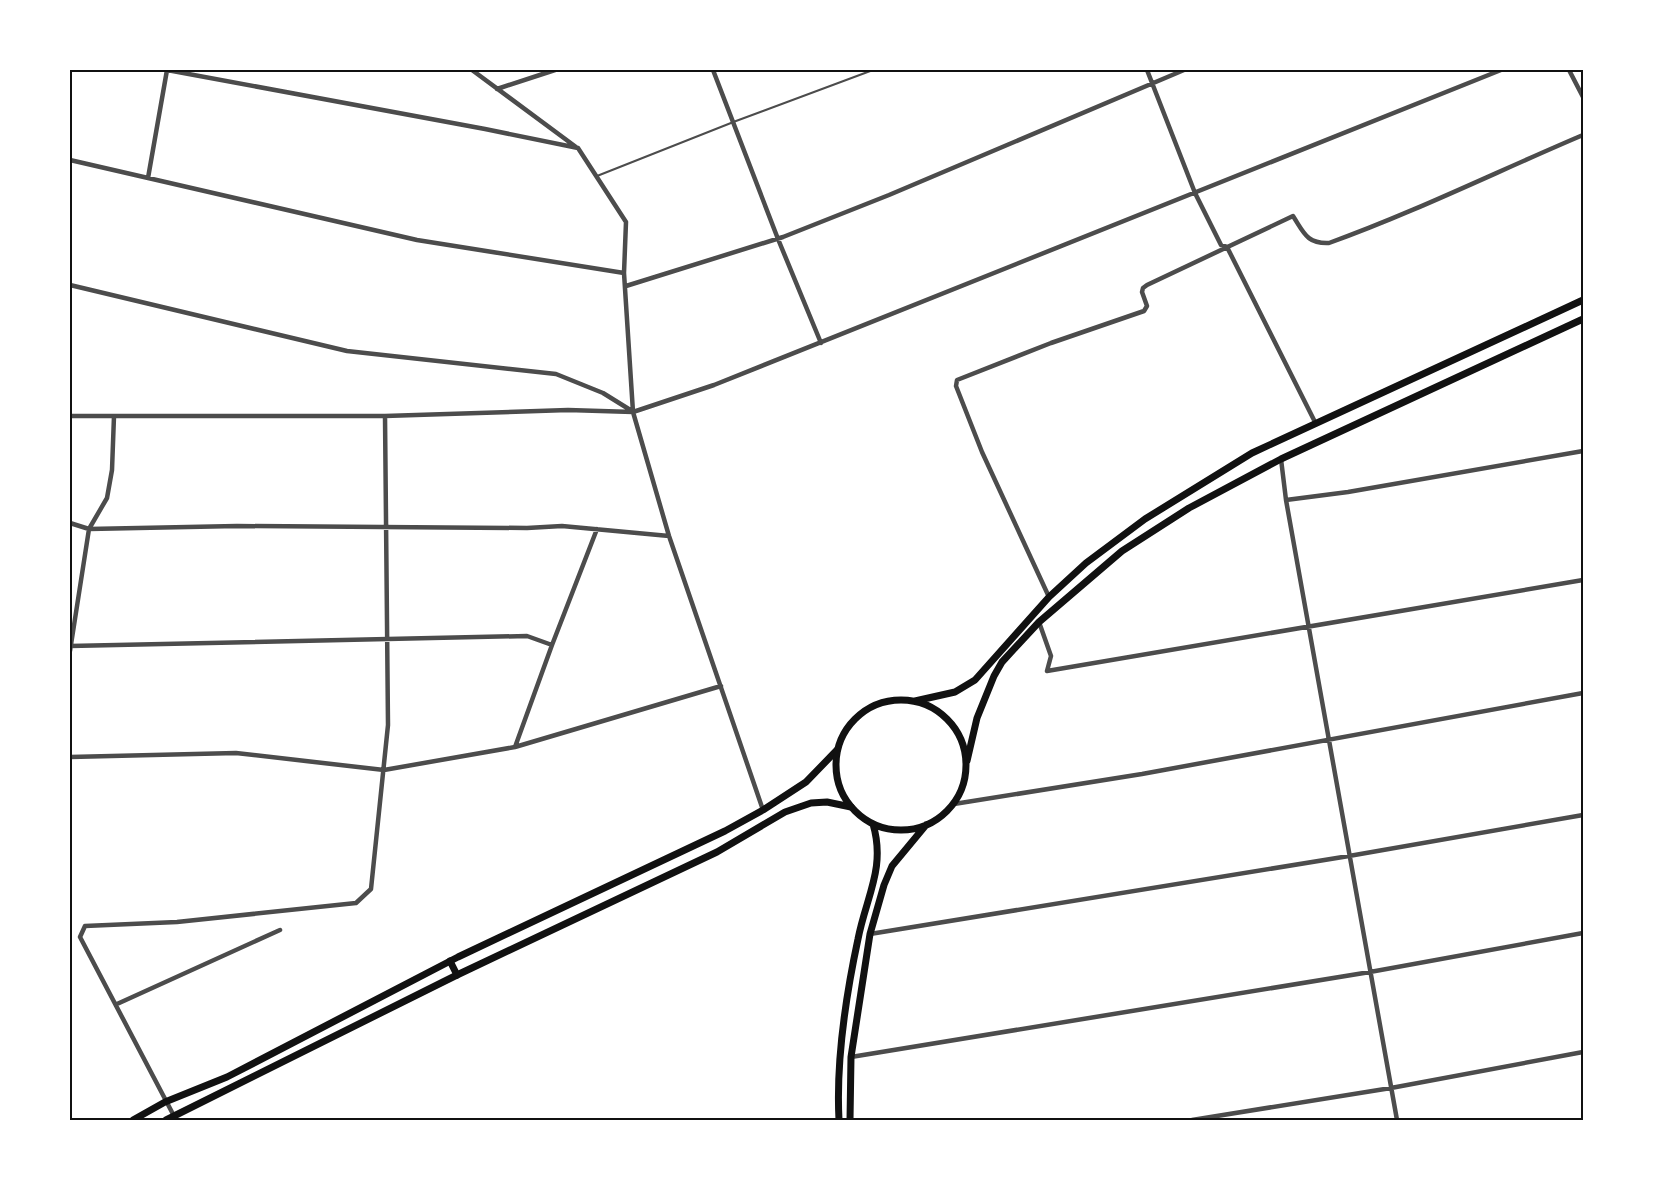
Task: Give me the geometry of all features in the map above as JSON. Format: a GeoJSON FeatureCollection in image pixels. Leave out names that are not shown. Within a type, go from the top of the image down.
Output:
{"type":"FeatureCollection","features":[{"type":"Feature","properties":{"kind":"main road"},"geometry":{"type":"LineString","coordinates":[[133,1120],[165,1102],[227,1077],[450,961],[634,875],[763,810],[806,782],[837,750],[845,732],[858,716],[875,705],[894,700],[915,701],[956,692],[975,680],[1049,597],[1086,563],[1145,520],[1252,453],[1583,300]]}},
{"type":"Feature","properties":{"kind":"main road"},"geometry":{"type":"LineString","coordinates":[[837,750],[836,770],[840,790],[851,807],[873,824],[890,830],[909,830],[926,825],[942,817],[954,804],[964,784],[967,761],[977,718],[994,676],[1002,662],[1039,622],[1122,551],[1189,508],[1281,459],[1583,319]]}},
{"type":"Feature","properties":{"kind":"main road"},"geometry":{"type":"LineString","coordinates":[[915,701],[935,709],[951,722],[962,740],[967,761]]}},
{"type":"Feature","properties":{"kind":"main road"},"geometry":{"type":"LineString","coordinates":[[166,1120],[458,974],[717,852],[785,812],[811,804],[827,802],[851,807]]}},
{"type":"Feature","properties":{"kind":"main road"},"geometry":{"type":"LineString","coordinates":[[839,1120],[840,1068],[848,1005],[858,938],[878,858],[878,843],[873,824]]}},
{"type":"Feature","properties":{"kind":"main road"},"geometry":{"type":"LineString","coordinates":[[850,1120],[851,1057],[870,934],[892,866],[926,825]]}},
{"type":"Feature","properties":{"kind":"main road"},"geometry":{"type":"LineString","coordinates":[[450,961],[458,974]]}},
{"type":"Feature","properties":{"kind":"street"},"geometry":{"type":"LineString","coordinates":[[148,178],[167,70],[578,148]]}},
{"type":"Feature","properties":{"kind":"street"},"geometry":{"type":"LineString","coordinates":[[472,70],[578,148],[626,222],[624,273],[633,412],[669,536],[763,810]]}},
{"type":"Feature","properties":{"kind":"street"},"geometry":{"type":"LineString","coordinates":[[497,89],[555,70]]}},
{"type":"Feature","properties":{"kind":"street"},"geometry":{"type":"LineString","coordinates":[[713,70],[778,239],[821,343]]}},
{"type":"Feature","properties":{"kind":"street"},"geometry":{"type":"LineString","coordinates":[[1147,70],[1196,194],[1221,245],[1227,247],[1316,424]]}},
{"type":"Feature","properties":{"kind":"street"},"geometry":{"type":"LineString","coordinates":[[626,286],[778,239],[916,184],[1151,82],[1184,70]]}},
{"type":"Feature","properties":{"kind":"street"},"geometry":{"type":"LineString","coordinates":[[70,416],[385,416],[568,410],[633,412],[714,385],[821,343],[1501,70]]}},
{"type":"Feature","properties":{"kind":"street"},"geometry":{"type":"LineString","coordinates":[[1569,70],[1583,97]]}},
{"type":"Feature","properties":{"kind":"street"},"geometry":{"type":"LineString","coordinates":[[1049,597],[982,452],[956,386],[957,380],[1050,343],[1144,311],[1147,306],[1142,292],[1143,288],[1294,216],[1308,239],[1318,244],[1329,243],[1394,220],[1508,166],[1583,135]]}},
{"type":"Feature","properties":{"kind":"street"},"geometry":{"type":"LineString","coordinates":[[70,160],[417,240],[624,273]]}},
{"type":"Feature","properties":{"kind":"street"},"geometry":{"type":"LineString","coordinates":[[70,285],[347,351],[556,374],[603,393],[633,412]]}},
{"type":"Feature","properties":{"kind":"street"},"geometry":{"type":"LineString","coordinates":[[70,651],[89,529],[107,498],[112,470],[114,416]]}},
{"type":"Feature","properties":{"kind":"street"},"geometry":{"type":"LineString","coordinates":[[174,1116],[165,1102],[117,1004],[80,937],[85,926],[177,922],[356,903],[365,897],[371,889],[388,725],[385,416]]}},
{"type":"Feature","properties":{"kind":"street"},"geometry":{"type":"LineString","coordinates":[[1286,500],[1348,492],[1583,451]]}},
{"type":"Feature","properties":{"kind":"street"},"geometry":{"type":"LineString","coordinates":[[1281,459],[1286,500],[1308,628],[1397,1120]]}},
{"type":"Feature","properties":{"kind":"street"},"geometry":{"type":"LineString","coordinates":[[70,523],[89,529],[236,526],[562,526],[669,536]]}},
{"type":"Feature","properties":{"kind":"street"},"geometry":{"type":"LineString","coordinates":[[515,747],[552,645],[598,529]]}},
{"type":"Feature","properties":{"kind":"street"},"geometry":{"type":"LineString","coordinates":[[1039,622],[1051,656],[1047,671],[1583,580]]}},
{"type":"Feature","properties":{"kind":"street"},"geometry":{"type":"LineString","coordinates":[[70,646],[526,636],[552,645]]}},
{"type":"Feature","properties":{"kind":"street"},"geometry":{"type":"LineString","coordinates":[[70,757],[236,753],[384,770],[515,747],[721,686]]}},
{"type":"Feature","properties":{"kind":"street"},"geometry":{"type":"LineString","coordinates":[[954,804],[1142,774],[1583,694]]}},
{"type":"Feature","properties":{"kind":"street"},"geometry":{"type":"LineString","coordinates":[[870,934],[1349,856],[1583,815]]}},
{"type":"Feature","properties":{"kind":"street"},"geometry":{"type":"LineString","coordinates":[[117,1004],[280,930]]}},
{"type":"Feature","properties":{"kind":"street"},"geometry":{"type":"LineString","coordinates":[[851,1057],[1370,972],[1583,933]]}},
{"type":"Feature","properties":{"kind":"street"},"geometry":{"type":"LineString","coordinates":[[1192,1120],[1391,1088],[1583,1052]]}},
{"type":"Feature","properties":{"kind":"lane"},"geometry":{"type":"LineString","coordinates":[[597,176],[733,122],[873,70]]}}]}
